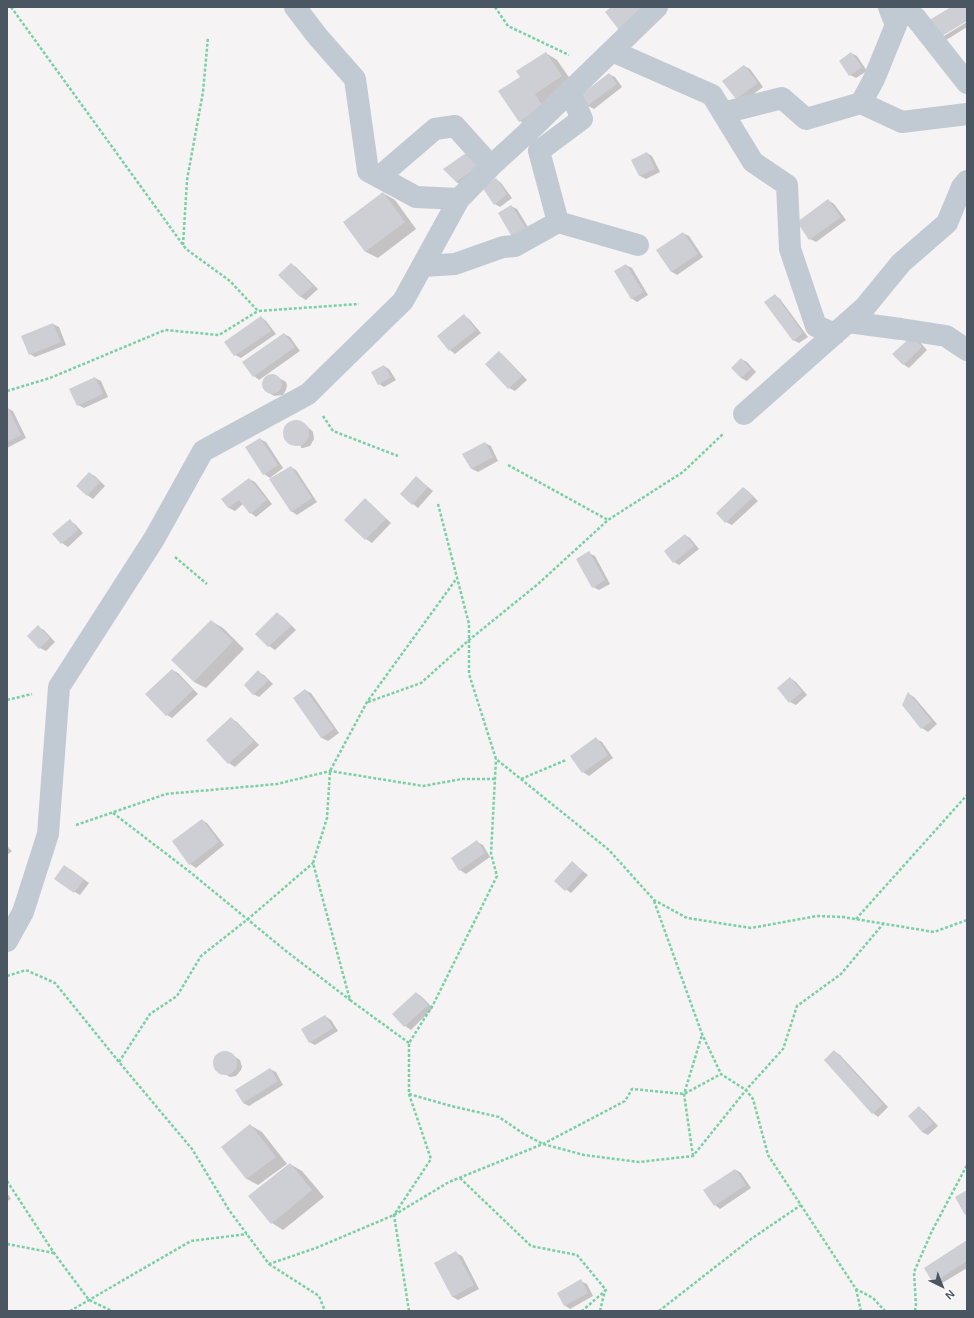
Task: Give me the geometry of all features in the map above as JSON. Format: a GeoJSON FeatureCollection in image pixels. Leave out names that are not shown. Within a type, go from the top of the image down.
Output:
{"type":"FeatureCollection","features":[{"type":"Feature","properties":{"kind":"street"},"geometry":{"type":"LineString","coordinates":[[295,7],[318,37],[355,79],[368,171],[416,197],[459,199]]}},
{"type":"Feature","properties":{"kind":"street"},"geometry":{"type":"LineString","coordinates":[[7,941],[23,912],[48,834],[59,687],[154,539],[203,451],[308,394],[403,301],[459,199],[490,166],[570,92],[657,7]]}},
{"type":"Feature","properties":{"kind":"street"},"geometry":{"type":"LineString","coordinates":[[889,9],[915,17],[967,83]]}},
{"type":"Feature","properties":{"kind":"street"},"geometry":{"type":"LineString","coordinates":[[861,103],[874,79],[896,25],[889,9]]}},
{"type":"Feature","properties":{"kind":"street"},"geometry":{"type":"LineString","coordinates":[[612,51],[712,95],[753,162],[787,185],[790,249],[816,326],[901,329],[946,336],[967,350]]}},
{"type":"Feature","properties":{"kind":"street"},"geometry":{"type":"LineString","coordinates":[[558,222],[539,151],[582,120],[570,92]]}},
{"type":"Feature","properties":{"kind":"street"},"geometry":{"type":"LineString","coordinates":[[723,113],[782,98],[806,119],[861,103],[902,122],[967,114]]}},
{"type":"Feature","properties":{"kind":"street"},"geometry":{"type":"LineString","coordinates":[[379,177],[435,129],[455,126],[490,166]]}},
{"type":"Feature","properties":{"kind":"street"},"geometry":{"type":"LineString","coordinates":[[744,414],[865,307],[901,263],[947,222],[962,187],[967,181]]}},
{"type":"Feature","properties":{"kind":"street"},"geometry":{"type":"LineString","coordinates":[[422,266],[456,264],[503,247],[515,246],[558,222],[638,245]]}},
{"type":"Feature","properties":{"kind":"path"},"geometry":{"type":"LineString","coordinates":[[11,7],[186,249],[230,281],[258,311]]}},
{"type":"Feature","properties":{"kind":"path"},"geometry":{"type":"LineString","coordinates":[[495,7],[508,26],[595,67]]}},
{"type":"Feature","properties":{"kind":"path"},"geometry":{"type":"LineString","coordinates":[[183,245],[187,180],[203,92],[208,38]]}},
{"type":"Feature","properties":{"kind":"path"},"geometry":{"type":"LineString","coordinates":[[7,391],[50,378],[165,330],[219,336],[258,311],[403,301]]}},
{"type":"Feature","properties":{"kind":"path"},"geometry":{"type":"LineString","coordinates":[[308,394],[333,431],[398,456]]}},
{"type":"Feature","properties":{"kind":"path"},"geometry":{"type":"LineString","coordinates":[[367,702],[421,683],[469,640],[538,584],[608,520],[683,472],[744,414]]}},
{"type":"Feature","properties":{"kind":"path"},"geometry":{"type":"LineString","coordinates":[[508,465],[608,520]]}},
{"type":"Feature","properties":{"kind":"path"},"geometry":{"type":"LineString","coordinates":[[409,1311],[394,1215],[430,1160],[409,1094],[409,1042],[433,1005],[497,876],[491,854],[496,759],[469,674],[469,624],[438,504]]}},
{"type":"Feature","properties":{"kind":"path"},"geometry":{"type":"LineString","coordinates":[[154,539],[207,584]]}},
{"type":"Feature","properties":{"kind":"path"},"geometry":{"type":"LineString","coordinates":[[119,1062],[150,1014],[177,996],[201,956],[248,919],[313,863],[327,818],[330,771],[367,702],[457,578]]}},
{"type":"Feature","properties":{"kind":"path"},"geometry":{"type":"LineString","coordinates":[[496,759],[609,850],[654,900],[687,918],[751,928],[817,916],[856,919],[934,932],[967,920]]}},
{"type":"Feature","properties":{"kind":"path"},"geometry":{"type":"LineString","coordinates":[[521,779],[566,760]]}},
{"type":"Feature","properties":{"kind":"path"},"geometry":{"type":"LineString","coordinates":[[48,834],[166,794],[277,784],[330,771],[423,786],[462,779],[495,779]]}},
{"type":"Feature","properties":{"kind":"path"},"geometry":{"type":"LineString","coordinates":[[856,919],[967,795]]}},
{"type":"Feature","properties":{"kind":"path"},"geometry":{"type":"LineString","coordinates":[[112,813],[190,872],[286,951],[350,1000],[409,1042]]}},
{"type":"Feature","properties":{"kind":"path"},"geometry":{"type":"LineString","coordinates":[[313,863],[350,1000]]}},
{"type":"Feature","properties":{"kind":"path"},"geometry":{"type":"LineString","coordinates":[[654,900],[702,1034],[720,1074],[746,1090],[753,1098],[768,1155],[856,1289],[861,1311]]}},
{"type":"Feature","properties":{"kind":"path"},"geometry":{"type":"LineString","coordinates":[[409,1094],[451,1106],[499,1117],[524,1134],[543,1144],[584,1154],[639,1162],[693,1156],[746,1090],[783,1049],[797,1006],[841,974],[883,923]]}},
{"type":"Feature","properties":{"kind":"path"},"geometry":{"type":"LineString","coordinates":[[7,976],[26,970],[55,983],[192,1149],[230,1210],[268,1264],[319,1296],[325,1311]]}},
{"type":"Feature","properties":{"kind":"path"},"geometry":{"type":"LineString","coordinates":[[693,1156],[684,1094],[702,1034]]}},
{"type":"Feature","properties":{"kind":"path"},"geometry":{"type":"LineString","coordinates":[[268,1264],[316,1248],[394,1215],[449,1182],[543,1144],[626,1101],[632,1089],[684,1094],[720,1074]]}},
{"type":"Feature","properties":{"kind":"path"},"geometry":{"type":"LineString","coordinates":[[915,1311],[914,1272],[932,1231],[967,1165]]}},
{"type":"Feature","properties":{"kind":"path"},"geometry":{"type":"LineString","coordinates":[[460,1178],[531,1246],[577,1255],[606,1290]]}},
{"type":"Feature","properties":{"kind":"path"},"geometry":{"type":"LineString","coordinates":[[7,1181],[54,1253],[89,1300],[112,1311]]}},
{"type":"Feature","properties":{"kind":"path"},"geometry":{"type":"LineString","coordinates":[[659,1311],[751,1239],[800,1205]]}},
{"type":"Feature","properties":{"kind":"path"},"geometry":{"type":"LineString","coordinates":[[70,1311],[190,1241],[247,1234]]}},
{"type":"Feature","properties":{"kind":"path"},"geometry":{"type":"LineString","coordinates":[[7,1244],[54,1253]]}},
{"type":"Feature","properties":{"kind":"path"},"geometry":{"type":"LineString","coordinates":[[856,1289],[873,1298],[885,1311]]}},
{"type":"Feature","properties":{"kind":"path"},"geometry":{"type":"LineString","coordinates":[[582,1311],[606,1290]]}},
{"type":"Feature","properties":{"kind":"path"},"geometry":{"type":"LineString","coordinates":[[600,1311],[606,1290]]}},
{"type":"Feature","properties":{"kind":"building"},"geometry":{"type":"Polygon","coordinates":[[[611,7],[640,7],[643,10],[619,30],[605,12],[611,7]]]}},
{"type":"Feature","properties":{"kind":"building"},"geometry":{"type":"Polygon","coordinates":[[[951,7],[967,7],[967,21],[937,39],[926,22],[951,7]]]}},
{"type":"Feature","properties":{"kind":"building"},"geometry":{"type":"Polygon","coordinates":[[[546,52],[562,76],[535,94],[543,106],[519,122],[498,91],[520,77],[516,71],[546,52]]]}},
{"type":"Feature","properties":{"kind":"building"},"geometry":{"type":"Polygon","coordinates":[[[851,52],[862,67],[849,76],[839,61],[851,52]]]}},
{"type":"Feature","properties":{"kind":"building"},"geometry":{"type":"Polygon","coordinates":[[[744,65],[758,83],[736,99],[722,81],[744,65]]]}},
{"type":"Feature","properties":{"kind":"building"},"geometry":{"type":"Polygon","coordinates":[[[609,73],[617,84],[587,106],[579,96],[609,73]]]}},
{"type":"Feature","properties":{"kind":"building"},"geometry":{"type":"Polygon","coordinates":[[[469,151],[478,166],[456,182],[443,169],[469,151]]]}},
{"type":"Feature","properties":{"kind":"building"},"geometry":{"type":"Polygon","coordinates":[[[647,152],[655,169],[639,176],[631,160],[647,152]]]}},
{"type":"Feature","properties":{"kind":"building"},"geometry":{"type":"Polygon","coordinates":[[[496,178],[507,194],[494,205],[482,187],[496,178]]]}},
{"type":"Feature","properties":{"kind":"building"},"geometry":{"type":"Polygon","coordinates":[[[383,192],[405,222],[365,252],[343,222],[383,192]]]}},
{"type":"Feature","properties":{"kind":"building"},"geometry":{"type":"Polygon","coordinates":[[[828,199],[841,217],[809,240],[797,222],[828,199]]]}},
{"type":"Feature","properties":{"kind":"building"},"geometry":{"type":"Polygon","coordinates":[[[511,205],[529,233],[515,242],[498,213],[511,205]]]}},
{"type":"Feature","properties":{"kind":"building"},"geometry":{"type":"Polygon","coordinates":[[[683,232],[698,254],[671,272],[656,250],[683,232]]]}},
{"type":"Feature","properties":{"kind":"building"},"geometry":{"type":"Polygon","coordinates":[[[291,263],[313,286],[300,297],[278,275],[291,263]]]}},
{"type":"Feature","properties":{"kind":"building"},"geometry":{"type":"Polygon","coordinates":[[[626,264],[643,292],[631,299],[614,271],[626,264]]]}},
{"type":"Feature","properties":{"kind":"building"},"geometry":{"type":"Polygon","coordinates":[[[775,294],[803,333],[793,341],[764,302],[775,294]]]}},
{"type":"Feature","properties":{"kind":"building"},"geometry":{"type":"Polygon","coordinates":[[[464,314],[476,330],[449,351],[437,336],[464,314]]]}},
{"type":"Feature","properties":{"kind":"building"},"geometry":{"type":"Polygon","coordinates":[[[261,316],[271,331],[234,356],[224,342],[261,316]]]}},
{"type":"Feature","properties":{"kind":"building"},"geometry":{"type":"Polygon","coordinates":[[[53,323],[61,342],[29,355],[21,336],[53,323]]]}},
{"type":"Feature","properties":{"kind":"building"},"geometry":{"type":"Polygon","coordinates":[[[284,333],[295,347],[253,377],[242,362],[284,333]]]}},
{"type":"Feature","properties":{"kind":"building"},"geometry":{"type":"Polygon","coordinates":[[[912,336],[922,347],[903,365],[892,354],[912,336]]]}},
{"type":"Feature","properties":{"kind":"building"},"geometry":{"type":"Polygon","coordinates":[[[499,351],[522,376],[508,389],[485,364],[499,351]]]}},
{"type":"Feature","properties":{"kind":"building"},"geometry":{"type":"Polygon","coordinates":[[[741,358],[751,369],[741,378],[731,368],[741,358]]]}},
{"type":"Feature","properties":{"kind":"building"},"geometry":{"type":"Polygon","coordinates":[[[384,365],[391,377],[378,385],[371,372],[384,365]]]}},
{"type":"Feature","properties":{"kind":"building"},"geometry":{"type":"Polygon","coordinates":[[[272,374],[279,377],[282,384],[279,391],[272,394],[265,391],[262,384],[265,377],[272,374]]]}},
{"type":"Feature","properties":{"kind":"building"},"geometry":{"type":"Polygon","coordinates":[[[95,377],[103,394],[77,406],[69,389],[95,377]]]}},
{"type":"Feature","properties":{"kind":"building"},"geometry":{"type":"Polygon","coordinates":[[[7,405],[21,435],[7,442],[7,405]]]}},
{"type":"Feature","properties":{"kind":"building"},"geometry":{"type":"Polygon","coordinates":[[[296,420],[305,424],[309,433],[305,442],[296,446],[287,442],[283,433],[287,424],[296,420]]]}},
{"type":"Feature","properties":{"kind":"building"},"geometry":{"type":"Polygon","coordinates":[[[260,438],[278,465],[263,475],[245,447],[260,438]]]}},
{"type":"Feature","properties":{"kind":"building"},"geometry":{"type":"Polygon","coordinates":[[[485,442],[493,457],[471,469],[462,454],[485,442]]]}},
{"type":"Feature","properties":{"kind":"building"},"geometry":{"type":"Polygon","coordinates":[[[291,466],[312,498],[291,512],[269,479],[291,466]]]}},
{"type":"Feature","properties":{"kind":"building"},"geometry":{"type":"Polygon","coordinates":[[[89,472],[100,482],[87,496],[76,486],[89,472]]]}},
{"type":"Feature","properties":{"kind":"building"},"geometry":{"type":"Polygon","coordinates":[[[416,476],[428,487],[412,505],[400,494],[416,476]]]}},
{"type":"Feature","properties":{"kind":"building"},"geometry":{"type":"Polygon","coordinates":[[[249,478],[267,500],[250,514],[239,500],[228,508],[221,499],[249,478]]]}},
{"type":"Feature","properties":{"kind":"building"},"geometry":{"type":"Polygon","coordinates":[[[743,487],[753,497],[725,523],[716,513],[743,487]]]}},
{"type":"Feature","properties":{"kind":"building"},"geometry":{"type":"Polygon","coordinates":[[[365,498],[386,519],[365,540],[344,520],[365,498]]]}},
{"type":"Feature","properties":{"kind":"building"},"geometry":{"type":"Polygon","coordinates":[[[70,519],[78,530],[61,544],[52,534],[70,519]]]}},
{"type":"Feature","properties":{"kind":"building"},"geometry":{"type":"Polygon","coordinates":[[[685,534],[694,546],[673,563],[664,551],[685,534]]]}},
{"type":"Feature","properties":{"kind":"building"},"geometry":{"type":"Polygon","coordinates":[[[589,551],[605,580],[592,588],[576,559],[589,551]]]}},
{"type":"Feature","properties":{"kind":"building"},"geometry":{"type":"Polygon","coordinates":[[[277,612],[291,626],[268,647],[255,634],[277,612]]]}},
{"type":"Feature","properties":{"kind":"building"},"geometry":{"type":"Polygon","coordinates":[[[211,620],[233,641],[194,682],[171,660],[211,620]]]}},
{"type":"Feature","properties":{"kind":"building"},"geometry":{"type":"Polygon","coordinates":[[[38,625],[50,638],[39,649],[27,636],[38,625]]]}},
{"type":"Feature","properties":{"kind":"building"},"geometry":{"type":"Polygon","coordinates":[[[172,669],[193,690],[166,716],[145,694],[172,669]]]}},
{"type":"Feature","properties":{"kind":"building"},"geometry":{"type":"Polygon","coordinates":[[[258,670],[268,681],[253,695],[244,685],[258,670]]]}},
{"type":"Feature","properties":{"kind":"building"},"geometry":{"type":"Polygon","coordinates":[[[790,677],[802,692],[789,703],[777,688],[790,677]]]}},
{"type":"Feature","properties":{"kind":"building"},"geometry":{"type":"Polygon","coordinates":[[[305,689],[334,729],[321,738],[293,698],[305,689]]]}},
{"type":"Feature","properties":{"kind":"building"},"geometry":{"type":"Polygon","coordinates":[[[908,692],[932,721],[921,729],[902,705],[908,692]]]}},
{"type":"Feature","properties":{"kind":"building"},"geometry":{"type":"Polygon","coordinates":[[[231,717],[254,741],[228,764],[206,740],[231,717]]]}},
{"type":"Feature","properties":{"kind":"building"},"geometry":{"type":"Polygon","coordinates":[[[596,737],[608,755],[582,773],[570,756],[596,737]]]}},
{"type":"Feature","properties":{"kind":"building"},"geometry":{"type":"Polygon","coordinates":[[[202,819],[219,842],[189,865],[172,841],[202,819]]]}},
{"type":"Feature","properties":{"kind":"building"},"geometry":{"type":"Polygon","coordinates":[[[477,840],[485,853],[459,871],[451,858],[477,840]]]}},
{"type":"Feature","properties":{"kind":"building"},"geometry":{"type":"Polygon","coordinates":[[[572,861],[583,871],[565,891],[554,881],[572,861]]]}},
{"type":"Feature","properties":{"kind":"building"},"geometry":{"type":"Polygon","coordinates":[[[64,865],[84,879],[74,893],[54,879],[64,865]]]}},
{"type":"Feature","properties":{"kind":"building"},"geometry":{"type":"Polygon","coordinates":[[[416,992],[428,1005],[404,1027],[392,1014],[416,992]]]}},
{"type":"Feature","properties":{"kind":"building"},"geometry":{"type":"Polygon","coordinates":[[[325,1015],[333,1028],[309,1043],[301,1029],[325,1015]]]}},
{"type":"Feature","properties":{"kind":"building"},"geometry":{"type":"Polygon","coordinates":[[[834,1050],[883,1104],[872,1114],[824,1060],[834,1050]]]}},
{"type":"Feature","properties":{"kind":"building"},"geometry":{"type":"Polygon","coordinates":[[[225,1051],[233,1055],[237,1063],[233,1071],[225,1075],[217,1071],[213,1063],[217,1055],[225,1051]]]}},
{"type":"Feature","properties":{"kind":"building"},"geometry":{"type":"Polygon","coordinates":[[[270,1068],[278,1081],[243,1103],[235,1090],[270,1068]]]}},
{"type":"Feature","properties":{"kind":"building"},"geometry":{"type":"Polygon","coordinates":[[[919,1106],[933,1123],[922,1132],[908,1116],[919,1106]]]}},
{"type":"Feature","properties":{"kind":"building"},"geometry":{"type":"Polygon","coordinates":[[[250,1124],[276,1157],[246,1179],[221,1147],[250,1124]]]}},
{"type":"Feature","properties":{"kind":"building"},"geometry":{"type":"Polygon","coordinates":[[[290,1163],[312,1190],[271,1224],[248,1196],[290,1163]]]}},
{"type":"Feature","properties":{"kind":"building"},"geometry":{"type":"Polygon","coordinates":[[[735,1169],[746,1185],[714,1206],[703,1190],[735,1169]]]}},
{"type":"Feature","properties":{"kind":"building"},"geometry":{"type":"Polygon","coordinates":[[[967,1190],[967,1213],[965,1215],[955,1197],[967,1190]]]}},
{"type":"Feature","properties":{"kind":"building"},"geometry":{"type":"Polygon","coordinates":[[[967,1240],[967,1261],[933,1283],[924,1268],[967,1240]]]}},
{"type":"Feature","properties":{"kind":"building"},"geometry":{"type":"Polygon","coordinates":[[[456,1251],[474,1285],[452,1297],[434,1263],[456,1251]]]}},
{"type":"Feature","properties":{"kind":"building"},"geometry":{"type":"Polygon","coordinates":[[[581,1279],[588,1293],[564,1306],[557,1293],[581,1279]]]}}]}
